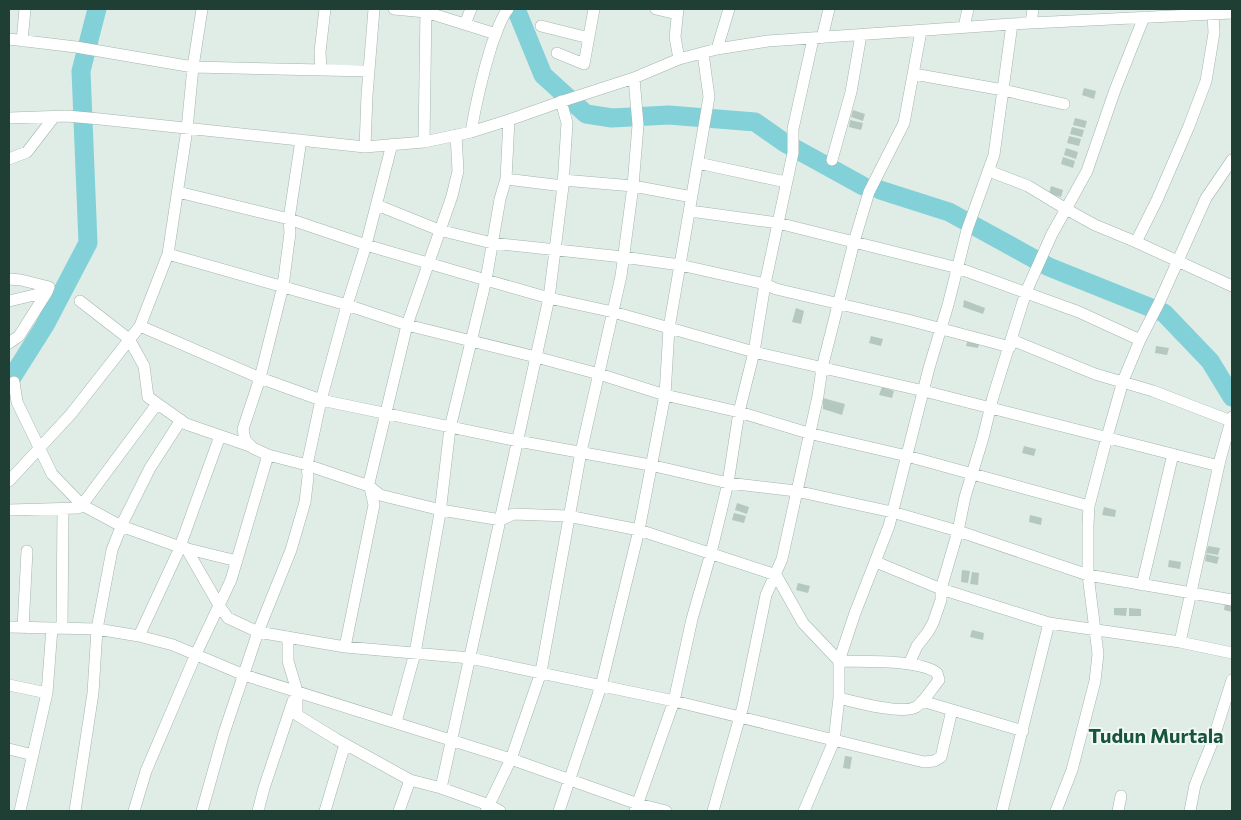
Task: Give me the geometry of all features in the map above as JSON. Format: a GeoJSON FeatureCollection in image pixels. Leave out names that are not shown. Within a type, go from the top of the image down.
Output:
{"type":"FeatureCollection","features":[{"type":"Feature","properties":{"kind":"street"},"geometry":{"type":"LineString","coordinates":[[22,41],[25,9]]}},
{"type":"Feature","properties":{"kind":"street"},"geometry":{"type":"LineString","coordinates":[[9,481],[72,414],[140,326],[168,254],[187,129],[193,67],[202,9]]}},
{"type":"Feature","properties":{"kind":"street"},"geometry":{"type":"LineString","coordinates":[[320,70],[325,9]]}},
{"type":"Feature","properties":{"kind":"street"},"geometry":{"type":"LineString","coordinates":[[365,147],[368,71],[374,9]]}},
{"type":"Feature","properties":{"kind":"street"},"geometry":{"type":"LineString","coordinates":[[394,9],[426,10],[496,34]]}},
{"type":"Feature","properties":{"kind":"street"},"geometry":{"type":"LineString","coordinates":[[465,24],[471,9]]}},
{"type":"Feature","properties":{"kind":"street"},"geometry":{"type":"LineString","coordinates":[[556,53],[584,64],[594,9]]}},
{"type":"Feature","properties":{"kind":"street"},"geometry":{"type":"LineString","coordinates":[[656,9],[678,11],[676,37],[679,59]]}},
{"type":"Feature","properties":{"kind":"street"},"geometry":{"type":"LineString","coordinates":[[717,49],[729,9]]}},
{"type":"Feature","properties":{"kind":"street"},"geometry":{"type":"LineString","coordinates":[[637,807],[674,701],[692,619],[728,483],[739,412],[754,352],[765,284],[793,153],[794,129],[817,38],[829,9]]}},
{"type":"Feature","properties":{"kind":"street"},"geometry":{"type":"LineString","coordinates":[[964,27],[968,9]]}},
{"type":"Feature","properties":{"kind":"street"},"geometry":{"type":"LineString","coordinates":[[1031,23],[1033,9]]}},
{"type":"Feature","properties":{"kind":"street"},"geometry":{"type":"LineString","coordinates":[[424,142],[426,10]]}},
{"type":"Feature","properties":{"kind":"street"},"geometry":{"type":"LineString","coordinates":[[470,132],[477,97],[496,34],[507,11]]}},
{"type":"Feature","properties":{"kind":"street"},"geometry":{"type":"LineString","coordinates":[[9,118],[67,116],[365,147],[424,142],[470,132],[509,120],[634,78],[679,59],[717,49],[768,41],[1031,23],[1093,14],[1144,18],[1162,13],[1224,12],[1214,33],[1206,81],[1182,143],[1136,242]]}},
{"type":"Feature","properties":{"kind":"street"},"geometry":{"type":"LineString","coordinates":[[909,664],[917,646],[933,623],[941,600],[942,589],[965,498],[1026,292],[1052,234],[1087,171],[1115,90],[1144,18]]}},
{"type":"Feature","properties":{"kind":"street"},"geometry":{"type":"LineString","coordinates":[[804,811],[834,741],[839,661],[855,613],[876,562],[892,512],[967,230],[994,155],[1012,24]]}},
{"type":"Feature","properties":{"kind":"street"},"geometry":{"type":"LineString","coordinates":[[541,26],[589,38]]}},
{"type":"Feature","properties":{"kind":"street"},"geometry":{"type":"LineString","coordinates":[[714,811],[740,718],[766,595],[782,559],[808,433],[818,396],[822,368],[854,242],[869,192],[904,123],[921,31]]}},
{"type":"Feature","properties":{"kind":"street"},"geometry":{"type":"LineString","coordinates":[[832,160],[851,92],[861,35]]}},
{"type":"Feature","properties":{"kind":"street"},"geometry":{"type":"LineString","coordinates":[[9,39],[76,47],[193,67],[368,71]]}},
{"type":"Feature","properties":{"kind":"street"},"geometry":{"type":"LineString","coordinates":[[559,811],[600,686],[639,530],[665,395],[669,328],[709,97],[703,53]]}},
{"type":"Feature","properties":{"kind":"street"},"geometry":{"type":"LineString","coordinates":[[914,74],[1003,90],[1064,104]]}},
{"type":"Feature","properties":{"kind":"street"},"geometry":{"type":"LineString","coordinates":[[487,808],[511,759],[541,672],[568,516],[624,257],[633,186],[638,121],[634,78]]}},
{"type":"Feature","properties":{"kind":"street"},"geometry":{"type":"LineString","coordinates":[[441,788],[549,298],[563,183],[567,123],[565,100]]}},
{"type":"Feature","properties":{"kind":"street"},"geometry":{"type":"LineString","coordinates":[[9,159],[27,152],[54,117]]}},
{"type":"Feature","properties":{"kind":"street"},"geometry":{"type":"LineString","coordinates":[[396,722],[416,654],[441,510],[450,428],[486,280],[500,199],[506,179],[509,120]]}},
{"type":"Feature","properties":{"kind":"street"},"geometry":{"type":"LineString","coordinates":[[345,647],[374,505],[369,486],[407,325],[452,196],[458,171],[456,135]]}},
{"type":"Feature","properties":{"kind":"street"},"geometry":{"type":"LineString","coordinates":[[253,448],[245,440],[243,429],[260,378],[283,286],[290,233],[289,219],[301,140]]}},
{"type":"Feature","properties":{"kind":"street"},"geometry":{"type":"LineString","coordinates":[[202,811],[224,733],[258,632],[291,550],[305,502],[308,477],[306,465],[321,400],[347,304],[366,245],[392,144]]}},
{"type":"Feature","properties":{"kind":"street"},"geometry":{"type":"LineString","coordinates":[[1056,811],[1072,770],[1095,681],[1098,654],[1088,575],[1089,506],[1107,437],[1123,381],[1140,340],[1153,316],[1206,198],[1232,160]]}},
{"type":"Feature","properties":{"kind":"street"},"geometry":{"type":"LineString","coordinates":[[698,163],[786,182]]}},
{"type":"Feature","properties":{"kind":"street"},"geometry":{"type":"LineString","coordinates":[[989,171],[1028,186],[1095,225],[1179,260],[1232,286]]}},
{"type":"Feature","properties":{"kind":"street"},"geometry":{"type":"LineString","coordinates":[[506,179],[633,186],[692,197]]}},
{"type":"Feature","properties":{"kind":"street"},"geometry":{"type":"LineString","coordinates":[[178,192],[289,219],[366,245],[486,280],[549,298],[613,312],[754,352],[924,391],[1219,466]]}},
{"type":"Feature","properties":{"kind":"street"},"geometry":{"type":"LineString","coordinates":[[377,205],[440,230],[492,243],[624,257],[680,266],[765,284],[776,289],[1011,344],[1232,419],[1219,466],[1180,642]]}},
{"type":"Feature","properties":{"kind":"street"},"geometry":{"type":"LineString","coordinates":[[690,211],[778,224],[958,268],[1079,312],[1140,340]]}},
{"type":"Feature","properties":{"kind":"street"},"geometry":{"type":"LineString","coordinates":[[168,254],[347,304],[407,325],[536,357],[665,395],[739,412],[808,433],[907,456],[1089,506]]}},
{"type":"Feature","properties":{"kind":"street"},"geometry":{"type":"LineString","coordinates":[[9,279],[49,287],[19,336],[9,343]]}},
{"type":"Feature","properties":{"kind":"street"},"geometry":{"type":"LineString","coordinates":[[9,301],[47,292]]}},
{"type":"Feature","properties":{"kind":"street"},"geometry":{"type":"LineString","coordinates":[[80,301],[129,339],[144,366],[148,397],[186,424],[268,455],[306,465],[369,486],[380,496],[441,510],[501,520],[513,514],[568,516],[639,530],[776,575],[803,622],[839,661],[909,664],[931,669],[937,673],[939,680],[917,707],[908,710],[887,708],[838,698]]}},
{"type":"Feature","properties":{"kind":"street"},"geometry":{"type":"LineString","coordinates":[[140,326],[260,378],[321,400],[518,442],[650,465],[728,483],[796,491],[892,512],[958,531],[1088,575],[1232,600]]}},
{"type":"Feature","properties":{"kind":"street"},"geometry":{"type":"LineString","coordinates":[[14,382],[17,402],[52,474],[82,505],[121,526],[183,548],[237,561]]}},
{"type":"Feature","properties":{"kind":"street"},"geometry":{"type":"LineString","coordinates":[[9,510],[78,508],[157,404]]}},
{"type":"Feature","properties":{"kind":"street"},"geometry":{"type":"LineString","coordinates":[[75,811],[93,693],[98,629],[112,550],[121,526],[150,468],[180,420]]}},
{"type":"Feature","properties":{"kind":"street"},"geometry":{"type":"LineString","coordinates":[[139,636],[183,548],[220,436]]}},
{"type":"Feature","properties":{"kind":"street"},"geometry":{"type":"LineString","coordinates":[[1142,585],[1173,454]]}},
{"type":"Feature","properties":{"kind":"street"},"geometry":{"type":"LineString","coordinates":[[134,811],[146,771],[196,654],[220,607],[231,580],[268,455]]}},
{"type":"Feature","properties":{"kind":"street"},"geometry":{"type":"LineString","coordinates":[[20,811],[47,693],[57,628],[63,509]]}},
{"type":"Feature","properties":{"kind":"street"},"geometry":{"type":"LineString","coordinates":[[183,548],[228,618],[258,632],[345,647],[470,658],[674,701],[892,756],[924,762],[934,762],[941,757],[952,710]]}},
{"type":"Feature","properties":{"kind":"street"},"geometry":{"type":"LineString","coordinates":[[23,628],[26,551]]}},
{"type":"Feature","properties":{"kind":"street"},"geometry":{"type":"LineString","coordinates":[[876,562],[942,589],[1049,623],[1180,642],[1232,653]]}},
{"type":"Feature","properties":{"kind":"street"},"geometry":{"type":"LineString","coordinates":[[1002,811],[1049,623]]}},
{"type":"Feature","properties":{"kind":"street"},"geometry":{"type":"LineString","coordinates":[[9,627],[98,629],[139,636],[172,645],[244,675],[511,759],[637,807],[666,811]]}},
{"type":"Feature","properties":{"kind":"street"},"geometry":{"type":"LineString","coordinates":[[288,637],[288,661],[297,691],[297,715],[410,780],[441,788],[487,808],[500,811]]}},
{"type":"Feature","properties":{"kind":"street"},"geometry":{"type":"LineString","coordinates":[[1190,811],[1195,785],[1212,744],[1227,716],[1232,680]]}},
{"type":"Feature","properties":{"kind":"street"},"geometry":{"type":"LineString","coordinates":[[9,685],[47,693]]}},
{"type":"Feature","properties":{"kind":"street"},"geometry":{"type":"LineString","coordinates":[[258,811],[297,691]]}},
{"type":"Feature","properties":{"kind":"street"},"geometry":{"type":"LineString","coordinates":[[922,701],[1023,731]]}},
{"type":"Feature","properties":{"kind":"street"},"geometry":{"type":"LineString","coordinates":[[325,811],[345,744]]}},
{"type":"Feature","properties":{"kind":"street"},"geometry":{"type":"LineString","coordinates":[[9,748],[33,754]]}},
{"type":"Feature","properties":{"kind":"street"},"geometry":{"type":"LineString","coordinates":[[399,811],[410,780]]}},
{"type":"Feature","properties":{"kind":"street"},"geometry":{"type":"LineString","coordinates":[[1118,811],[1121,796]]}},
{"type":"Feature","properties":{"kind":"building"},"geometry":{"type":"Polygon","coordinates":[[[1084,88],[1096,91],[1094,99],[1082,95],[1084,88]]]}},
{"type":"Feature","properties":{"kind":"building"},"geometry":{"type":"Polygon","coordinates":[[[853,110],[865,114],[863,121],[851,117],[853,110]]]}},
{"type":"Feature","properties":{"kind":"building"},"geometry":{"type":"Polygon","coordinates":[[[1075,118],[1087,121],[1085,128],[1073,125],[1075,118]]]}},
{"type":"Feature","properties":{"kind":"building"},"geometry":{"type":"Polygon","coordinates":[[[850,120],[863,123],[861,130],[849,127],[850,120]]]}},
{"type":"Feature","properties":{"kind":"building"},"geometry":{"type":"Polygon","coordinates":[[[1072,127],[1084,130],[1082,137],[1070,134],[1072,127]]]}},
{"type":"Feature","properties":{"kind":"building"},"geometry":{"type":"Polygon","coordinates":[[[1069,136],[1081,139],[1079,146],[1067,143],[1069,136]]]}},
{"type":"Feature","properties":{"kind":"building"},"geometry":{"type":"Polygon","coordinates":[[[1066,148],[1078,152],[1076,159],[1064,155],[1066,148]]]}},
{"type":"Feature","properties":{"kind":"building"},"geometry":{"type":"Polygon","coordinates":[[[1063,157],[1075,161],[1073,168],[1061,164],[1063,157]]]}},
{"type":"Feature","properties":{"kind":"building"},"geometry":{"type":"Polygon","coordinates":[[[1051,186],[1063,190],[1061,197],[1049,194],[1051,186]]]}},
{"type":"Feature","properties":{"kind":"building"},"geometry":{"type":"Polygon","coordinates":[[[964,300],[985,308],[983,314],[963,307],[964,300]]]}},
{"type":"Feature","properties":{"kind":"building"},"geometry":{"type":"Polygon","coordinates":[[[796,308],[804,311],[801,324],[792,322],[796,308]]]}},
{"type":"Feature","properties":{"kind":"building"},"geometry":{"type":"Polygon","coordinates":[[[871,336],[883,339],[881,346],[869,343],[871,336]]]}},
{"type":"Feature","properties":{"kind":"building"},"geometry":{"type":"Polygon","coordinates":[[[968,339],[980,341],[978,348],[966,346],[968,339]]]}},
{"type":"Feature","properties":{"kind":"building"},"geometry":{"type":"Polygon","coordinates":[[[1156,346],[1169,348],[1167,355],[1155,353],[1156,346]]]}},
{"type":"Feature","properties":{"kind":"building"},"geometry":{"type":"Polygon","coordinates":[[[882,387],[894,391],[892,398],[879,395],[882,387]]]}},
{"type":"Feature","properties":{"kind":"building"},"geometry":{"type":"Polygon","coordinates":[[[823,398],[845,404],[842,415],[823,409],[823,398]]]}},
{"type":"Feature","properties":{"kind":"building"},"geometry":{"type":"Polygon","coordinates":[[[1024,446],[1036,449],[1034,456],[1022,453],[1024,446]]]}},
{"type":"Feature","properties":{"kind":"building"},"geometry":{"type":"Polygon","coordinates":[[[737,503],[749,507],[747,514],[735,510],[737,503]]]}},
{"type":"Feature","properties":{"kind":"building"},"geometry":{"type":"Polygon","coordinates":[[[1104,507],[1116,510],[1115,517],[1102,515],[1104,507]]]}},
{"type":"Feature","properties":{"kind":"building"},"geometry":{"type":"Polygon","coordinates":[[[734,513],[746,516],[744,523],[732,520],[734,513]]]}},
{"type":"Feature","properties":{"kind":"building"},"geometry":{"type":"Polygon","coordinates":[[[1030,515],[1042,518],[1041,525],[1029,522],[1030,515]]]}},
{"type":"Feature","properties":{"kind":"building"},"geometry":{"type":"Polygon","coordinates":[[[1208,546],[1220,548],[1218,555],[1206,553],[1208,546]]]}},
{"type":"Feature","properties":{"kind":"building"},"geometry":{"type":"Polygon","coordinates":[[[1206,554],[1219,557],[1217,564],[1205,561],[1206,554]]]}},
{"type":"Feature","properties":{"kind":"building"},"geometry":{"type":"Polygon","coordinates":[[[1169,560],[1181,562],[1180,569],[1168,567],[1169,560]]]}},
{"type":"Feature","properties":{"kind":"building"},"geometry":{"type":"Polygon","coordinates":[[[962,570],[970,571],[968,583],[961,582],[962,570]]]}},
{"type":"Feature","properties":{"kind":"building"},"geometry":{"type":"Polygon","coordinates":[[[972,572],[979,573],[978,585],[970,584],[972,572]]]}},
{"type":"Feature","properties":{"kind":"building"},"geometry":{"type":"Polygon","coordinates":[[[798,583],[810,586],[808,593],[796,590],[798,583]]]}},
{"type":"Feature","properties":{"kind":"building"},"geometry":{"type":"Polygon","coordinates":[[[1225,603],[1232,604],[1232,612],[1224,610],[1225,603]]]}},
{"type":"Feature","properties":{"kind":"building"},"geometry":{"type":"Polygon","coordinates":[[[1114,608],[1127,608],[1126,616],[1114,615],[1114,608]]]}},
{"type":"Feature","properties":{"kind":"building"},"geometry":{"type":"Polygon","coordinates":[[[1129,608],[1141,609],[1141,616],[1129,616],[1129,608]]]}},
{"type":"Feature","properties":{"kind":"building"},"geometry":{"type":"Polygon","coordinates":[[[972,630],[984,633],[983,640],[970,637],[972,630]]]}},
{"type":"Feature","properties":{"kind":"building"},"geometry":{"type":"Polygon","coordinates":[[[845,756],[852,757],[850,769],[843,768],[845,756]]]}},
{"type":"Feature","properties":{"kind":"waterway"},"geometry":{"type":"LineString","coordinates":[[9,382],[45,325],[88,243],[81,71],[97,9]]}},
{"type":"Feature","properties":{"kind":"waterway"},"geometry":{"type":"LineString","coordinates":[[516,9],[543,75],[586,114],[612,118],[669,115],[755,122],[785,143],[863,186]]}},
{"type":"Feature","properties":{"kind":"waterway"},"geometry":{"type":"LineString","coordinates":[[880,190],[949,212],[1049,267],[1164,313],[1210,361],[1232,397]]}},
{"type":"Feature","properties":{"kind":"district","name":"Tudun Murtala"},"geometry":{"type":"Point","coordinates":[1156,736]}}]}
